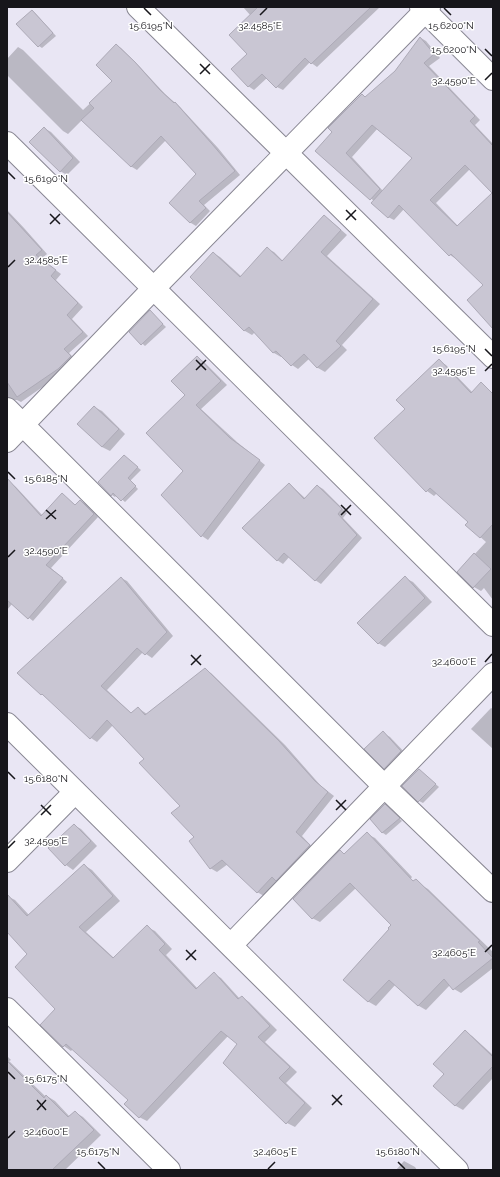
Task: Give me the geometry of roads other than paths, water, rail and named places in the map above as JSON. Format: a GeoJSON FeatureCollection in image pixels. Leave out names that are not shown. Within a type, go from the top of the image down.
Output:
{"type":"FeatureCollection","features":[{"type":"Feature","properties":{"kind":"street"},"geometry":{"type":"LineString","coordinates":[[138,7],[493,357]]}},
{"type":"Feature","properties":{"kind":"street"},"geometry":{"type":"LineString","coordinates":[[7,441],[425,8],[493,79]]}},
{"type":"Feature","properties":{"kind":"street"},"geometry":{"type":"LineString","coordinates":[[7,143],[493,625]]}},
{"type":"Feature","properties":{"kind":"street"},"geometry":{"type":"LineString","coordinates":[[7,409],[384,786],[493,891]]}},
{"type":"Feature","properties":{"kind":"street"},"geometry":{"type":"LineString","coordinates":[[231,945],[493,674]]}},
{"type":"Feature","properties":{"kind":"street"},"geometry":{"type":"LineString","coordinates":[[7,724],[457,1170]]}},
{"type":"Feature","properties":{"kind":"street"},"geometry":{"type":"LineString","coordinates":[[7,861],[75,792]]}},
{"type":"Feature","properties":{"kind":"street"},"geometry":{"type":"LineString","coordinates":[[7,1009],[169,1170]]}}]}
